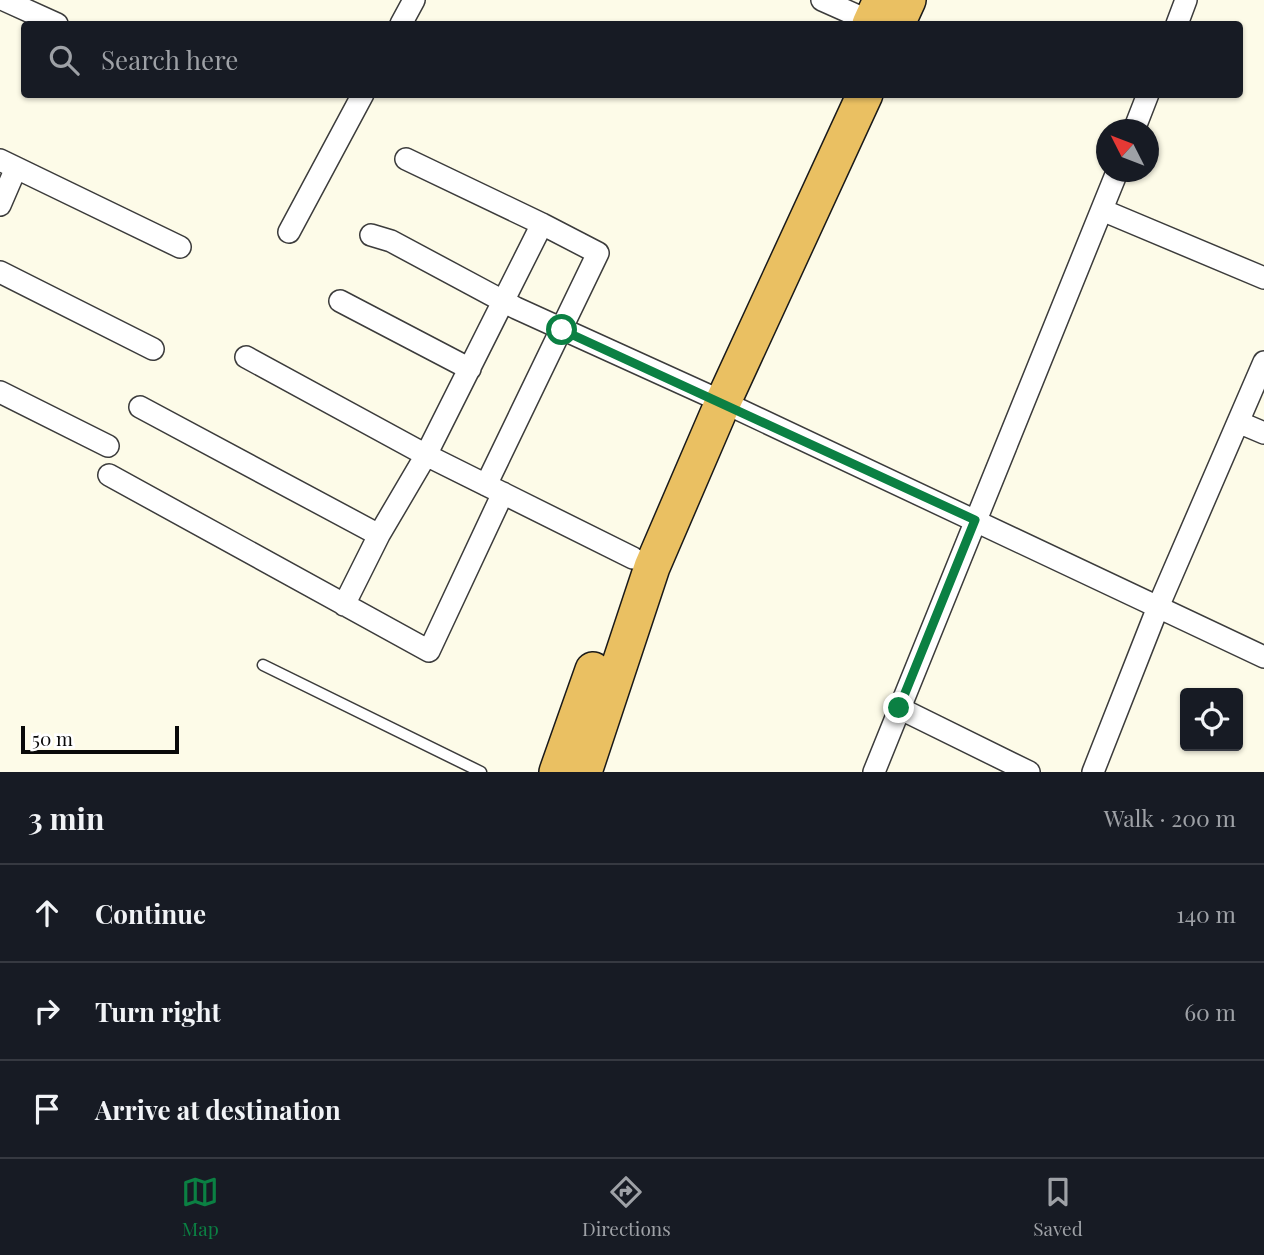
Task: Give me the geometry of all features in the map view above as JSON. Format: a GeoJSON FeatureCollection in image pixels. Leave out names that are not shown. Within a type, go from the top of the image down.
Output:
{"type":"FeatureCollection","features":[{"type":"Feature","properties":{"kind":"highway"},"geometry":{"type":"LineString","coordinates":[[879,19],[908,0]]}},
{"type":"Feature","properties":{"kind":"highway"},"geometry":{"type":"LineString","coordinates":[[584,772],[652,567],[714,398],[837,98]]}},
{"type":"Feature","properties":{"kind":"highway"},"geometry":{"type":"LineString","coordinates":[[557,772],[633,558],[863,98]]}},
{"type":"Feature","properties":{"kind":"street"},"geometry":{"type":"LineString","coordinates":[[4,0],[50,21]]}},
{"type":"Feature","properties":{"kind":"street"},"geometry":{"type":"LineString","coordinates":[[403,21],[414,0]]}},
{"type":"Feature","properties":{"kind":"street"},"geometry":{"type":"LineString","coordinates":[[822,0],[879,19]]}},
{"type":"Feature","properties":{"kind":"street"},"geometry":{"type":"LineString","coordinates":[[1178,21],[1186,0]]}},
{"type":"Feature","properties":{"kind":"street"},"geometry":{"type":"LineString","coordinates":[[289,232],[361,98]]}},
{"type":"Feature","properties":{"kind":"street"},"geometry":{"type":"LineString","coordinates":[[1138,119],[1146,98]]}},
{"type":"Feature","properties":{"kind":"street"},"geometry":{"type":"LineString","coordinates":[[109,475],[429,651],[562,330],[598,253],[406,159]]}},
{"type":"Feature","properties":{"kind":"street"},"geometry":{"type":"LineString","coordinates":[[0,205],[8,164],[180,247]]}},
{"type":"Feature","properties":{"kind":"street"},"geometry":{"type":"LineString","coordinates":[[874,772],[1113,182]]}},
{"type":"Feature","properties":{"kind":"street"},"geometry":{"type":"LineString","coordinates":[[1102,210],[1264,278]]}},
{"type":"Feature","properties":{"kind":"street"},"geometry":{"type":"LineString","coordinates":[[345,605],[379,535],[426,455],[542,224]]}},
{"type":"Feature","properties":{"kind":"street"},"geometry":{"type":"LineString","coordinates":[[371,235],[391,241],[562,330],[714,398],[1264,657]]}},
{"type":"Feature","properties":{"kind":"street"},"geometry":{"type":"LineString","coordinates":[[0,272],[153,349]]}},
{"type":"Feature","properties":{"kind":"street"},"geometry":{"type":"LineString","coordinates":[[341,301],[470,369]]}},
{"type":"Feature","properties":{"kind":"street"},"geometry":{"type":"LineString","coordinates":[[246,357],[426,455],[633,558]]}},
{"type":"Feature","properties":{"kind":"street"},"geometry":{"type":"LineString","coordinates":[[1093,772],[1158,607],[1264,362]]}},
{"type":"Feature","properties":{"kind":"street"},"geometry":{"type":"LineString","coordinates":[[0,392],[108,446]]}},
{"type":"Feature","properties":{"kind":"street"},"geometry":{"type":"LineString","coordinates":[[140,407],[379,535]]}},
{"type":"Feature","properties":{"kind":"street"},"geometry":{"type":"LineString","coordinates":[[1238,422],[1264,433]]}},
{"type":"Feature","properties":{"kind":"street"},"geometry":{"type":"LineString","coordinates":[[899,708],[1029,772]]}},
{"type":"Feature","properties":{"kind":"lane"},"geometry":{"type":"LineString","coordinates":[[263,665],[481,772]]}},
{"type":"Feature","properties":{"kind":"route"},"geometry":{"type":"LineString","coordinates":[[562,330],[975,520],[899,708]]}}]}
